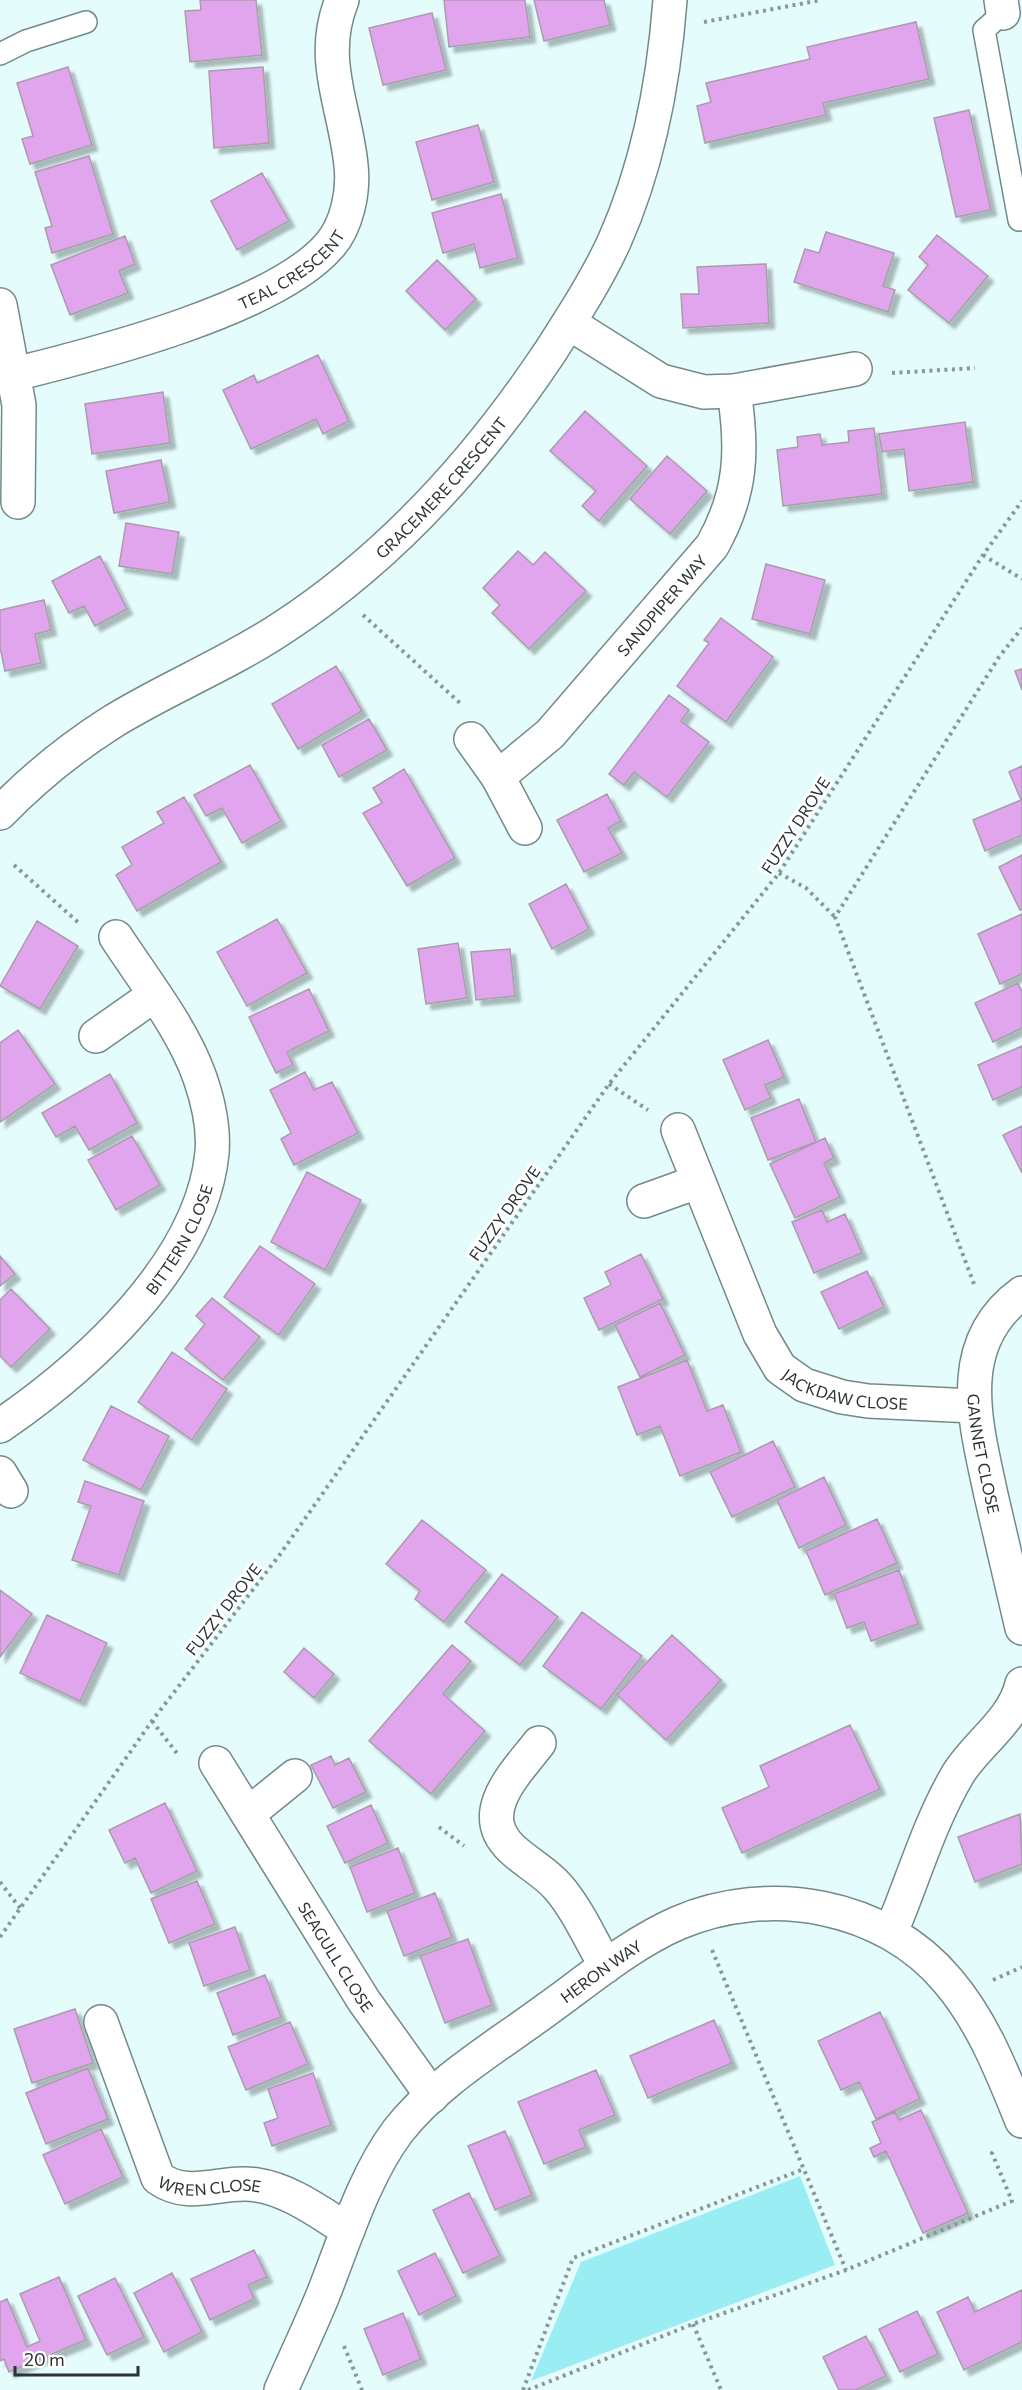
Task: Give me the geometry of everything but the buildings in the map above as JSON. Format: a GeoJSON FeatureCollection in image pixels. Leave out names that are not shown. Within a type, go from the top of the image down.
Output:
{"type":"FeatureCollection","features":[{"type":"Feature","properties":{"kind":"street","name":"TEAL CRESCENT"},"geometry":{"type":"LineString","coordinates":[[15,374],[89,356],[228,307],[295,274],[329,246],[341,228],[351,189],[351,167],[332,66],[334,23],[342,0]]}},
{"type":"Feature","properties":{"kind":"street","name":"GRACEMERE CRESCENT"},"geometry":{"type":"LineString","coordinates":[[0,813],[46,770],[113,722],[279,630],[337,589],[418,518],[451,483],[523,392],[569,323],[614,241],[630,202],[655,106],[669,14]]}},
{"type":"Feature","properties":{"kind":"street"},"geometry":{"type":"LineString","coordinates":[[0,305],[15,374],[19,405],[18,502]]}},
{"type":"Feature","properties":{"kind":"street"},"geometry":{"type":"LineString","coordinates":[[569,323],[661,381],[704,392],[734,390],[855,369]]}},
{"type":"Feature","properties":{"kind":"street","name":"SANDPIPER WAY"},"geometry":{"type":"LineString","coordinates":[[498,777],[550,734],[711,546],[724,523],[739,466],[740,434],[734,390]]}},
{"type":"Feature","properties":{"kind":"street"},"geometry":{"type":"LineString","coordinates":[[471,739],[498,777],[525,828]]}},
{"type":"Feature","properties":{"kind":"street","name":"BITTERN CLOSE"},"geometry":{"type":"LineString","coordinates":[[0,1426],[52,1388],[111,1335],[159,1276],[181,1244],[196,1213],[212,1153],[207,1101],[186,1048],[116,937]]}},
{"type":"Feature","properties":{"kind":"street"},"geometry":{"type":"LineString","coordinates":[[96,1035],[153,996]]}},
{"type":"Feature","properties":{"kind":"street","name":"JACKDAW CLOSE"},"geometry":{"type":"LineString","coordinates":[[678,1130],[759,1334],[770,1356],[792,1378],[818,1391],[868,1401],[973,1406]]}},
{"type":"Feature","properties":{"kind":"street"},"geometry":{"type":"LineString","coordinates":[[644,1201],[697,1182]]}},
{"type":"Feature","properties":{"kind":"street","name":"GANNET CLOSE"},"geometry":{"type":"LineString","coordinates":[[1022,1293],[1000,1313],[990,1326],[976,1368],[973,1406],[1022,1628]]}},
{"type":"Feature","properties":{"kind":"street"},"geometry":{"type":"LineString","coordinates":[[891,1932],[949,1790],[973,1754],[1006,1717],[1021,1689]]}},
{"type":"Feature","properties":{"kind":"street"},"geometry":{"type":"LineString","coordinates":[[539,1743],[506,1786],[496,1806],[495,1820],[503,1838],[512,1849],[559,1887],[606,1966]]}},
{"type":"Feature","properties":{"kind":"street","name":"SEAGULL CLOSE"},"geometry":{"type":"LineString","coordinates":[[216,1763],[364,2001],[432,2096]]}},
{"type":"Feature","properties":{"kind":"street"},"geometry":{"type":"LineString","coordinates":[[248,1814],[295,1776]]}},
{"type":"Feature","properties":{"kind":"street","name":"HERON WAY"},"geometry":{"type":"LineString","coordinates":[[281,2390],[348,2230],[385,2152],[398,2132],[432,2096],[606,1966],[652,1936],[698,1916],[750,1905],[796,1904],[848,1914],[891,1932],[930,1961],[961,1997],[994,2053],[1022,2121]]}},
{"type":"Feature","properties":{"kind":"street","name":"WREN CLOSE"},"geometry":{"type":"LineString","coordinates":[[101,2022],[158,2178],[167,2185],[193,2191],[254,2184],[268,2187],[294,2198],[348,2230]]}},
{"type":"Feature","properties":{"kind":"lane"},"geometry":{"type":"LineString","coordinates":[[1002,6],[984,30],[1019,220]]}},
{"type":"Feature","properties":{"kind":"lane"},"geometry":{"type":"LineString","coordinates":[[0,54],[26,41],[86,22]]}},
{"type":"Feature","properties":{"kind":"path"},"geometry":{"type":"LineString","coordinates":[[669,14],[821,0]]}},
{"type":"Feature","properties":{"kind":"path"},"geometry":{"type":"LineString","coordinates":[[855,369],[885,373],[975,368]]}},
{"type":"Feature","properties":{"kind":"path","name":"FUZZY DROVE"},"geometry":{"type":"LineString","coordinates":[[0,1937],[152,1721],[281,1553],[609,1084],[779,873],[983,555],[1022,501]]}},
{"type":"Feature","properties":{"kind":"path"},"geometry":{"type":"LineString","coordinates":[[983,555],[1022,579]]}},
{"type":"Feature","properties":{"kind":"path"},"geometry":{"type":"LineString","coordinates":[[337,589],[394,645],[472,714],[471,739]]}},
{"type":"Feature","properties":{"kind":"path"},"geometry":{"type":"LineString","coordinates":[[835,917],[999,657],[1022,628]]}},
{"type":"Feature","properties":{"kind":"path"},"geometry":{"type":"LineString","coordinates":[[14,865],[90,933],[116,937]]}},
{"type":"Feature","properties":{"kind":"path"},"geometry":{"type":"LineString","coordinates":[[779,873],[806,888],[835,917],[990,1326]]}},
{"type":"Feature","properties":{"kind":"path"},"geometry":{"type":"LineString","coordinates":[[609,1084],[678,1130]]}},
{"type":"Feature","properties":{"kind":"path"},"geometry":{"type":"LineString","coordinates":[[0,1882],[20,1908]]}},
{"type":"Feature","properties":{"kind":"path"},"geometry":{"type":"LineString","coordinates":[[698,1916],[846,2270]]}},
{"type":"Feature","properties":{"kind":"path"},"geometry":{"type":"LineString","coordinates":[[528,2390],[693,2324],[846,2270],[1012,2201],[992,2153],[1002,2148]]}},
{"type":"Feature","properties":{"kind":"path"},"geometry":{"type":"LineString","coordinates":[[523,2390],[573,2258],[804,2169]]}},
{"type":"Feature","properties":{"kind":"path"},"geometry":{"type":"LineString","coordinates":[[693,2324],[721,2390]]}},
{"type":"Feature","properties":{"kind":"shaded area"},"geometry":{"type":"Polygon","coordinates":[[[800,2176],[835,2265],[531,2381],[581,2262],[800,2176]]]}}]}
